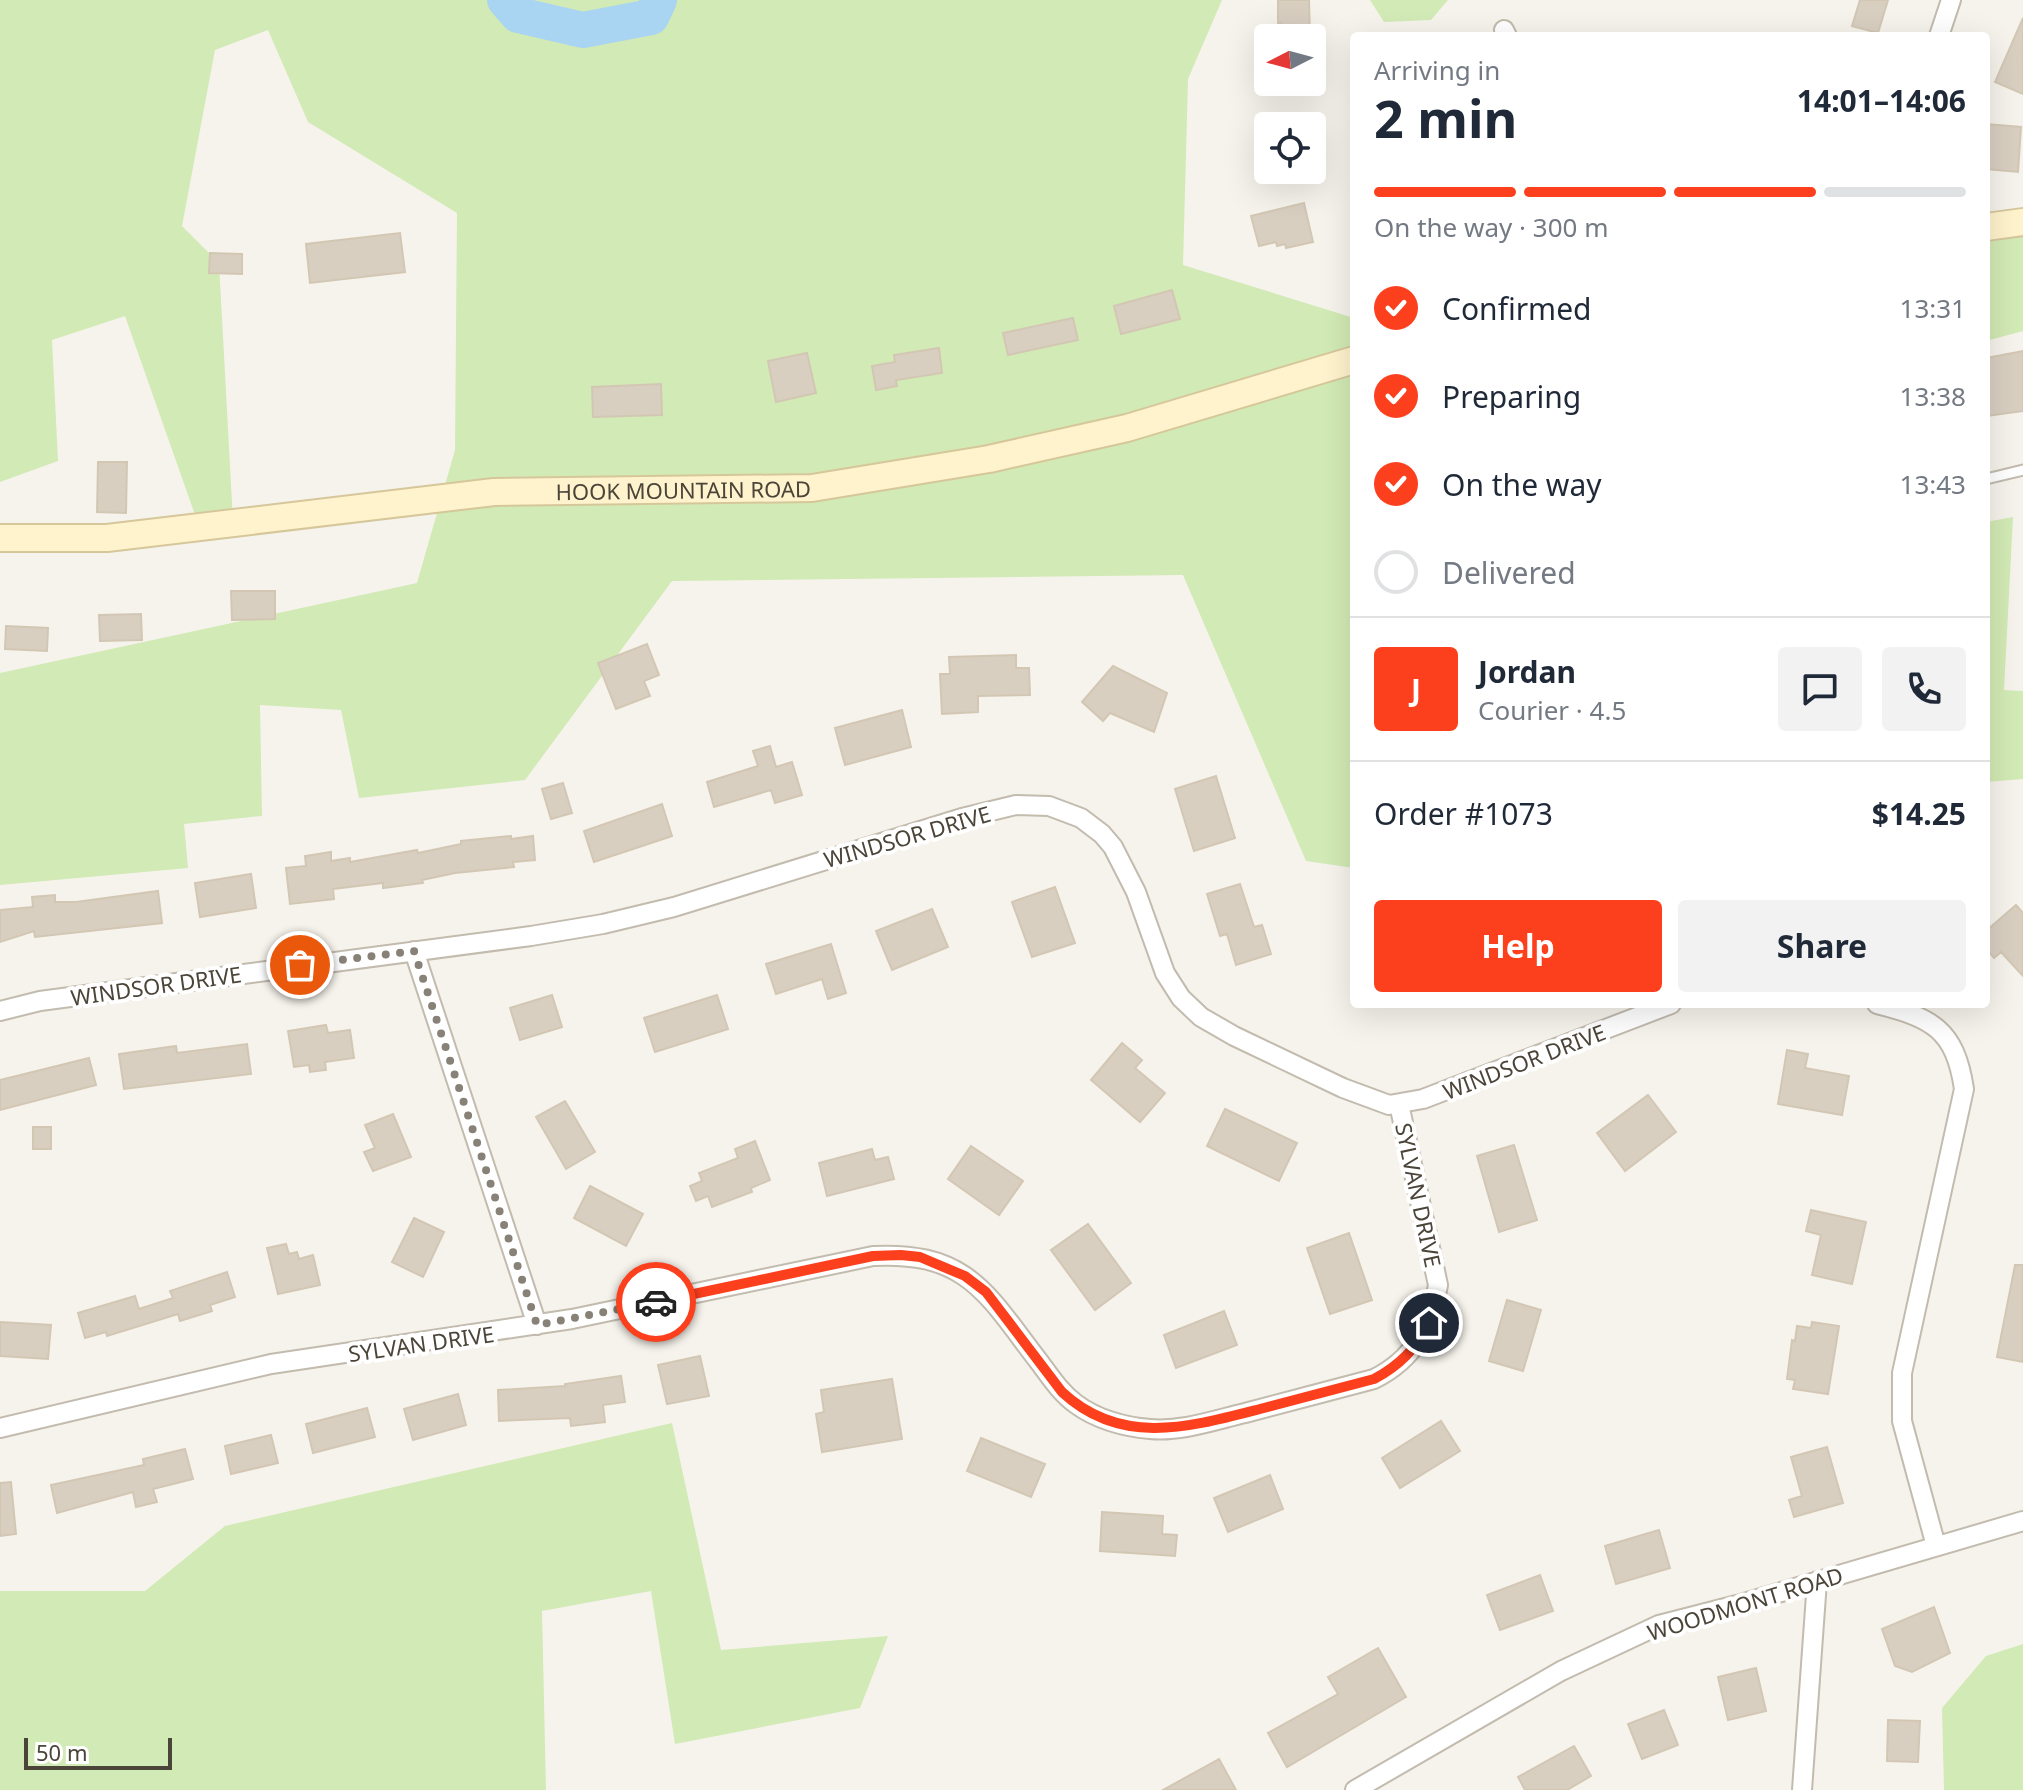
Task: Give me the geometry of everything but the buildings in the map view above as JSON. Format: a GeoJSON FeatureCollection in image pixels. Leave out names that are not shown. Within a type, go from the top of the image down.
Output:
{"type":"FeatureCollection","features":[{"type":"Feature","properties":{"kind":"street"},"geometry":{"type":"LineString","coordinates":[[1940,32],[1951,0]]}},
{"type":"Feature","properties":{"kind":"street"},"geometry":{"type":"LineString","coordinates":[[1990,226],[2023,222]]}},
{"type":"Feature","properties":{"kind":"street","name":"HOOK MOUNTAIN ROAD"},"geometry":{"type":"LineString","coordinates":[[0,538],[107,538],[494,492],[812,488],[976,462],[1127,428],[1350,361]]}},
{"type":"Feature","properties":{"kind":"street","name":"WINDSOR DRIVE"},"geometry":{"type":"LineString","coordinates":[[0,1011],[40,1001],[603,924],[674,907],[962,818],[1016,805],[1049,806],[1069,812],[1093,825],[1113,847],[1136,892],[1165,973],[1181,998],[1201,1017],[1343,1088],[1389,1105],[1423,1099],[1661,1008]]}},
{"type":"Feature","properties":{"kind":"street"},"geometry":{"type":"LineString","coordinates":[[414,951],[537,1325]]}},
{"type":"Feature","properties":{"kind":"street"},"geometry":{"type":"LineString","coordinates":[[1892,1008],[1918,1015],[1939,1031],[1959,1060],[1964,1089],[1902,1373],[1902,1421],[1936,1546]]}},
{"type":"Feature","properties":{"kind":"street","name":"SYLVAN DRIVE"},"geometry":{"type":"LineString","coordinates":[[0,1428],[271,1364],[537,1325],[873,1256],[901,1255],[920,1257],[965,1276],[986,1292],[1062,1392],[1096,1416],[1162,1430],[1231,1416],[1374,1379],[1397,1365],[1423,1335],[1434,1310],[1438,1285],[1399,1104]]}},
{"type":"Feature","properties":{"kind":"street","name":"WOODMONT ROAD"},"geometry":{"type":"LineString","coordinates":[[1355,1790],[1561,1671],[1659,1625],[2023,1521]]}},
{"type":"Feature","properties":{"kind":"street"},"geometry":{"type":"LineString","coordinates":[[1802,1790],[1817,1581]]}},
{"type":"Feature","properties":{"kind":"lane"},"geometry":{"type":"LineString","coordinates":[[1990,478],[2023,470]]}},
{"type":"Feature","properties":{"kind":"green space"},"geometry":{"type":"Polygon","coordinates":[[[0,0],[1222,0],[1188,79],[1183,265],[1350,317],[1350,867],[1306,861],[1183,575],[672,581],[525,780],[359,798],[341,710],[260,705],[262,816],[184,824],[188,868],[0,885],[0,673],[417,583],[455,450],[457,213],[308,122],[268,30],[215,50],[182,226],[219,263],[233,521],[194,512],[125,316],[52,340],[58,461],[0,482],[0,0]]]}},
{"type":"Feature","properties":{"kind":"green space"},"geometry":{"type":"Polygon","coordinates":[[[1370,0],[1448,0],[1431,20],[1384,22],[1370,0]]]}},
{"type":"Feature","properties":{"kind":"green space"},"geometry":{"type":"Polygon","coordinates":[[[2023,221],[2023,331],[1990,340],[1990,225],[2023,221]]]}},
{"type":"Feature","properties":{"kind":"green space"},"geometry":{"type":"Polygon","coordinates":[[[2013,517],[2004,690],[2023,691],[2023,779],[1990,782],[1990,521],[2013,517]]]}},
{"type":"Feature","properties":{"kind":"green space"},"geometry":{"type":"Polygon","coordinates":[[[672,1423],[721,1650],[888,1636],[860,1708],[675,1744],[651,1591],[542,1611],[546,1790],[0,1790],[0,1591],[145,1591],[225,1526],[672,1423]]]}},
{"type":"Feature","properties":{"kind":"green space"},"geometry":{"type":"Polygon","coordinates":[[[2023,1644],[2023,1790],[1944,1790],[1942,1708],[1986,1656],[2023,1644]]]}},
{"type":"Feature","properties":{"kind":"waterway"},"geometry":{"type":"LineString","coordinates":[[505,0],[518,15],[583,30],[651,17],[659,0]]}},
{"type":"Feature","properties":{"kind":"way so far"},"geometry":{"type":"LineString","coordinates":[[300,965],[414,951],[537,1325],[656,1302]]}},
{"type":"Feature","properties":{"kind":"route"},"geometry":{"type":"LineString","coordinates":[[656,1302],[873,1256],[920,1257],[965,1276],[986,1292],[1062,1392],[1084,1410],[1114,1422],[1162,1430],[1202,1424],[1374,1379],[1412,1351],[1429,1323]]}}]}
